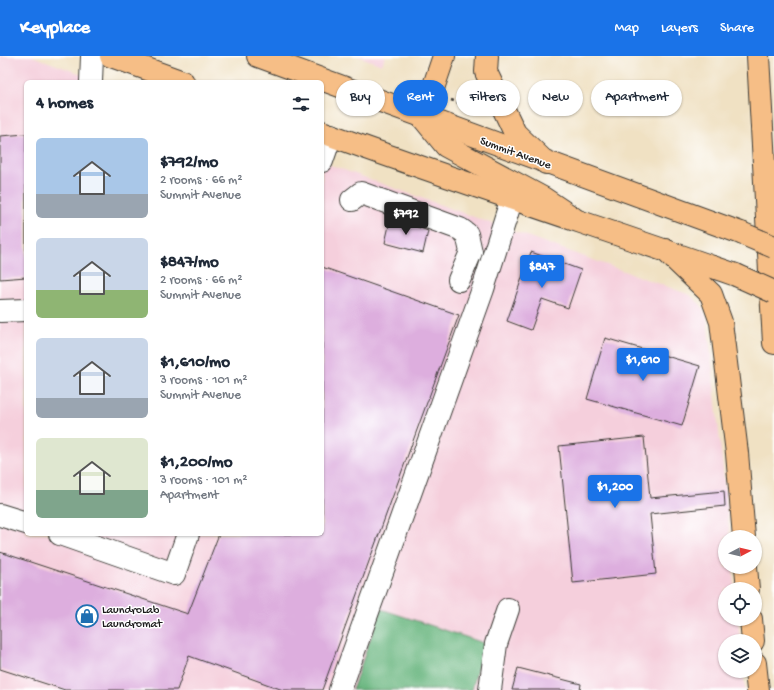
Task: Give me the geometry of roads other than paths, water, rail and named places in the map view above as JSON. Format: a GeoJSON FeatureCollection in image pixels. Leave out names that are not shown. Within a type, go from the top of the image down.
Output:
{"type":"FeatureCollection","features":[{"type":"Feature","properties":{"kind":"main road"},"geometry":{"type":"LineString","coordinates":[[111,56],[177,80]]}},
{"type":"Feature","properties":{"kind":"main road","name":"Summit Avenue"},"geometry":{"type":"LineString","coordinates":[[258,56],[322,80]]}},
{"type":"Feature","properties":{"kind":"main road"},"geometry":{"type":"LineString","coordinates":[[444,56],[424,118],[446,146],[543,198],[573,218]]}},
{"type":"Feature","properties":{"kind":"main road"},"geometry":{"type":"LineString","coordinates":[[487,56],[486,72],[515,133],[546,163]]}},
{"type":"Feature","properties":{"kind":"main road"},"geometry":{"type":"LineString","coordinates":[[744,56],[762,124]]}},
{"type":"Feature","properties":{"kind":"main road"},"geometry":{"type":"LineString","coordinates":[[758,56],[774,343]]}},
{"type":"Feature","properties":{"kind":"main road","name":"Summit Avenue"},"geometry":{"type":"LineString","coordinates":[[324,81],[741,233],[774,247]]}},
{"type":"Feature","properties":{"kind":"main road"},"geometry":{"type":"LineString","coordinates":[[327,134],[420,168],[573,218],[736,275],[774,292]]}},
{"type":"Feature","properties":{"kind":"main road"},"geometry":{"type":"LineString","coordinates":[[665,250],[711,294],[721,322],[737,453],[743,530]]}},
{"type":"Feature","properties":{"kind":"main road"},"geometry":{"type":"LineString","coordinates":[[757,678],[758,690]]}},
{"type":"Feature","properties":{"kind":"lane"},"geometry":{"type":"LineString","coordinates":[[91,80],[92,56]]}},
{"type":"Feature","properties":{"kind":"lane"},"geometry":{"type":"LineString","coordinates":[[324,150],[327,134]]}},
{"type":"Feature","properties":{"kind":"lane"},"geometry":{"type":"LineString","coordinates":[[352,200],[360,193],[460,229],[467,234],[471,252],[459,280]]}},
{"type":"Feature","properties":{"kind":"lane"},"geometry":{"type":"LineString","coordinates":[[340,690],[483,289],[512,198]]}},
{"type":"Feature","properties":{"kind":"lane"},"geometry":{"type":"LineString","coordinates":[[0,311],[24,310]]}},
{"type":"Feature","properties":{"kind":"lane"},"geometry":{"type":"LineString","coordinates":[[0,515],[24,522]]}},
{"type":"Feature","properties":{"kind":"lane"},"geometry":{"type":"LineString","coordinates":[[66,536],[174,574],[187,536]]}},
{"type":"Feature","properties":{"kind":"lane"},"geometry":{"type":"LineString","coordinates":[[490,690],[496,644],[508,609]]}},
{"type":"Feature","properties":{"kind":"place","name":"LaundroLab Laundromat"},"geometry":{"type":"Point","coordinates":[87,616]}}]}
